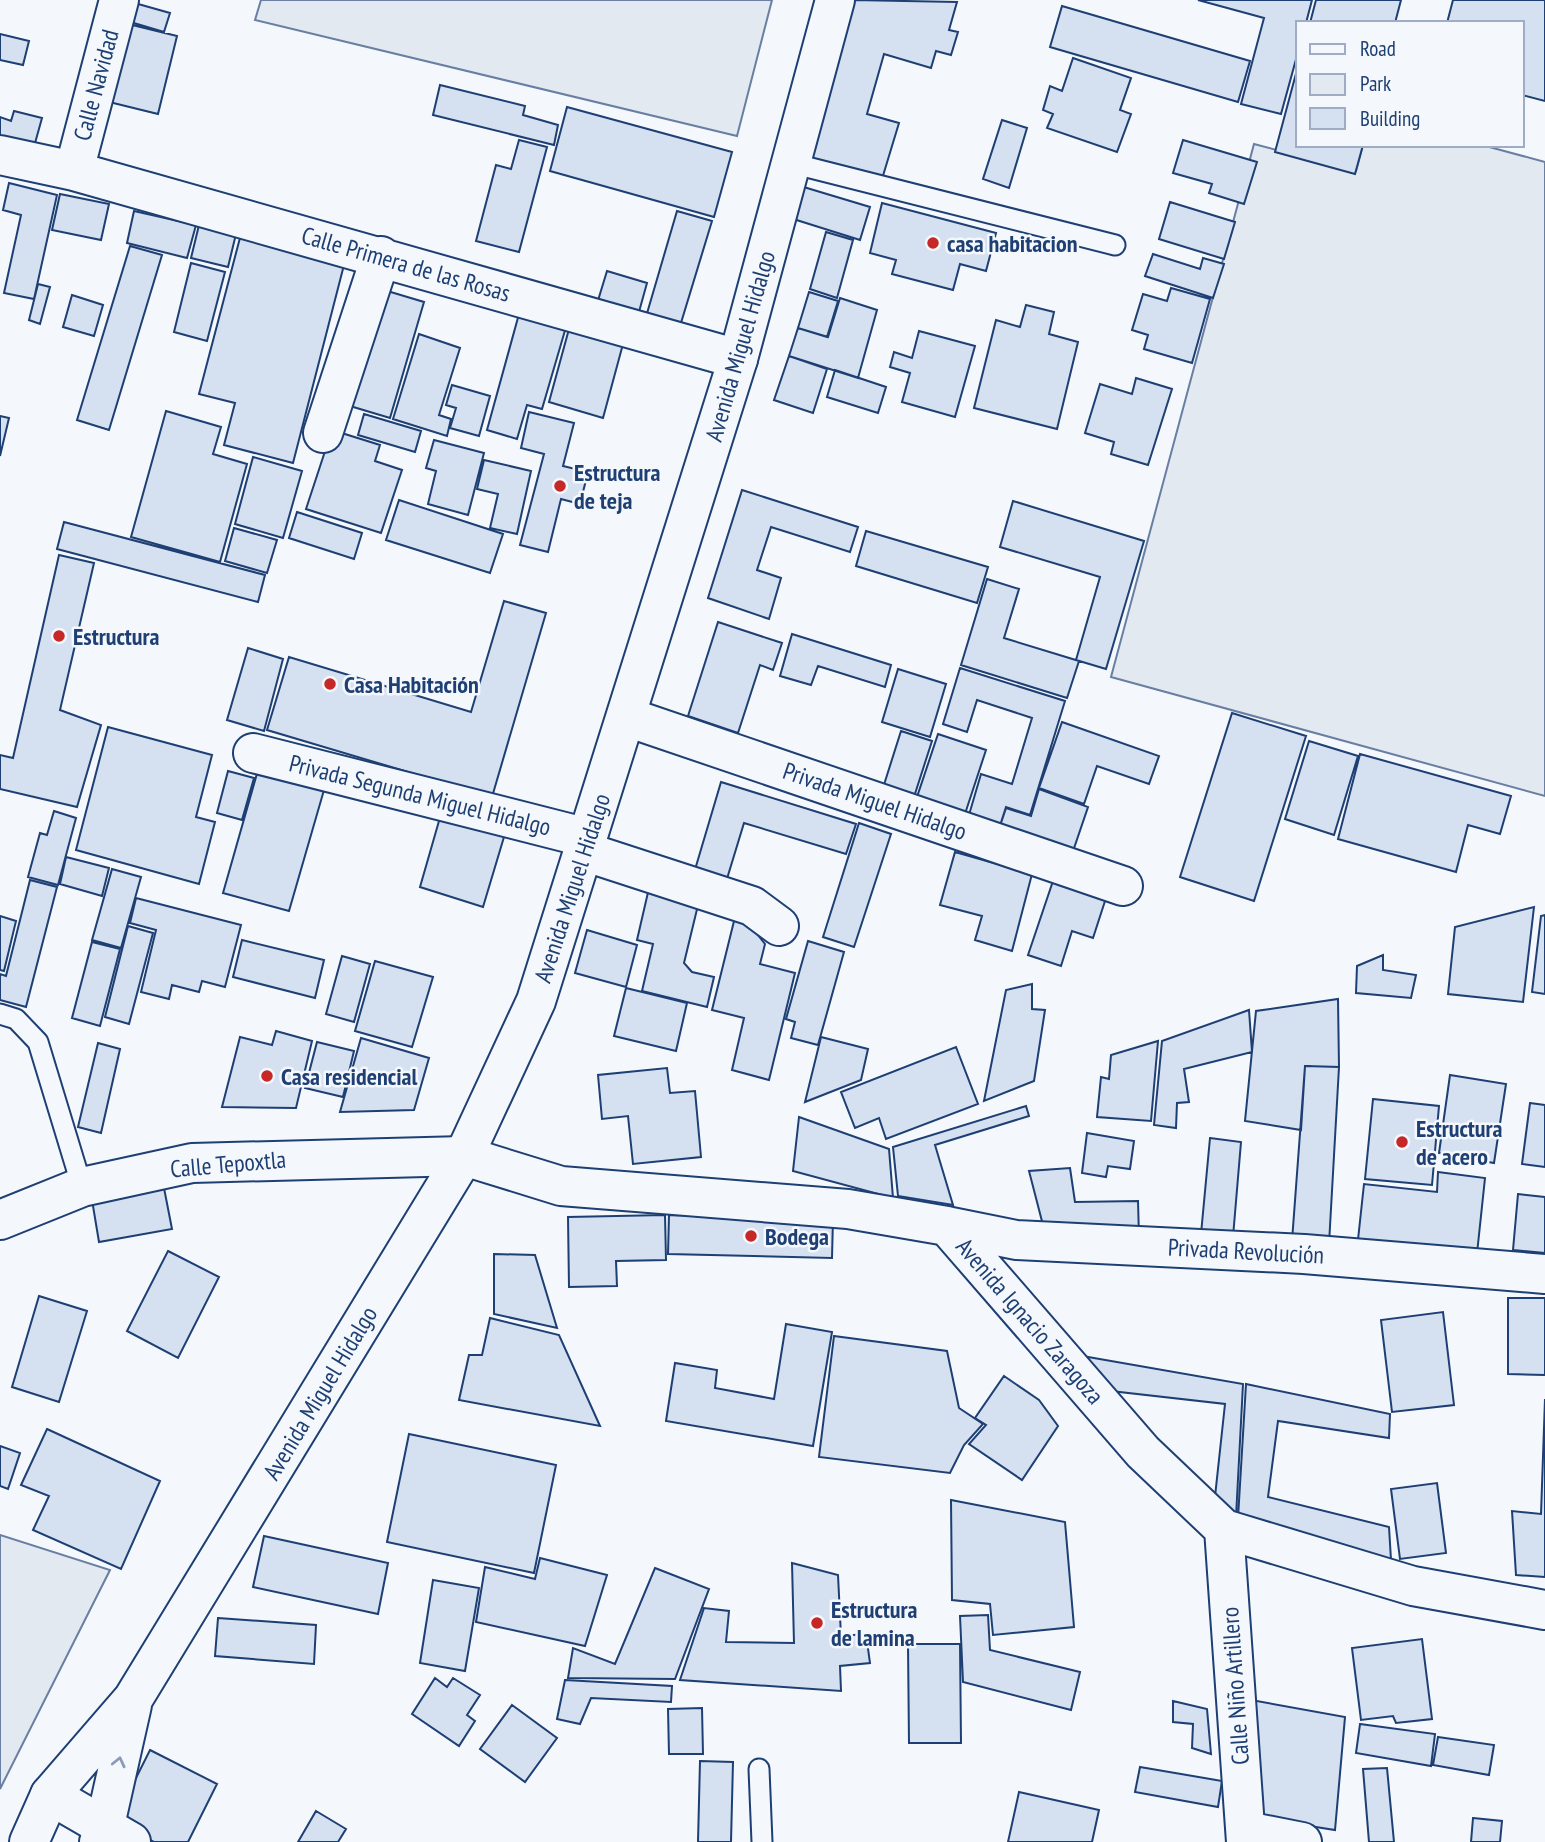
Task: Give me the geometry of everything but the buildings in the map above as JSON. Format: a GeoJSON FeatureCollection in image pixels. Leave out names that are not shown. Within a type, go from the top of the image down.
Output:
{"type":"FeatureCollection","features":[{"type":"Feature","properties":{"kind":"street","name":"Calle Navidad"},"geometry":{"type":"LineString","coordinates":[[74,171],[119,0]]}},
{"type":"Feature","properties":{"kind":"street","name":"Avenida Miguel Hidalgo"},"geometry":{"type":"LineString","coordinates":[[29,1842],[50,1795],[133,1699],[464,1156],[536,1001],[738,359],[835,0]]}},
{"type":"Feature","properties":{"kind":"street","name":"Calle Primera de las Rosas"},"geometry":{"type":"LineString","coordinates":[[0,155],[74,171],[738,359]]}},
{"type":"Feature","properties":{"kind":"street"},"geometry":{"type":"LineString","coordinates":[[323,433],[381,256]]}},
{"type":"Feature","properties":{"kind":"street","name":"Privada Miguel Hidalgo"},"geometry":{"type":"LineString","coordinates":[[627,717],[1123,886]]}},
{"type":"Feature","properties":{"kind":"street","name":"Privada Segunda Miguel Hidalgo"},"geometry":{"type":"LineString","coordinates":[[253,752],[586,844],[752,906],[779,926]]}},
{"type":"Feature","properties":{"kind":"street","name":"Calle Tepoxtla"},"geometry":{"type":"LineString","coordinates":[[0,1220],[82,1187],[192,1163],[464,1156]]}},
{"type":"Feature","properties":{"kind":"street","name":"Avenida Ignacio Zaragoza"},"geometry":{"type":"LineString","coordinates":[[464,1156],[561,1186],[848,1209],[947,1226],[1143,1452],[1224,1529],[1413,1586],[1545,1611]]}},
{"type":"Feature","properties":{"kind":"street","name":"Privada Revolución"},"geometry":{"type":"LineString","coordinates":[[947,1226],[1016,1240],[1304,1254],[1545,1273]]}},
{"type":"Feature","properties":{"kind":"street","name":"Calle Niño Artillero"},"geometry":{"type":"LineString","coordinates":[[1224,1529],[1246,1837]]}},
{"type":"Feature","properties":{"kind":"street","name":"Avenida Miguel Hidalgo"},"geometry":{"type":"LineString","coordinates":[[111,1836],[133,1699]]}},
{"type":"Feature","properties":{"kind":"street"},"geometry":{"type":"LineString","coordinates":[[50,1795],[111,1836]]}},
{"type":"Feature","properties":{"kind":"street"},"geometry":{"type":"LineString","coordinates":[[1246,1837],[1302,1842]]}},
{"type":"Feature","properties":{"kind":"lane"},"geometry":{"type":"LineString","coordinates":[[792,163],[1115,245]]}},
{"type":"Feature","properties":{"kind":"lane"},"geometry":{"type":"LineString","coordinates":[[0,1014],[16,1018],[37,1042],[82,1187]]}},
{"type":"Feature","properties":{"kind":"lane"},"geometry":{"type":"LineString","coordinates":[[759,1769],[762,1842]]}},
{"type":"Feature","properties":{"kind":"green space"},"geometry":{"type":"Polygon","coordinates":[[[261,0],[772,0],[737,136],[255,20],[261,0]]]}},
{"type":"Feature","properties":{"kind":"green space"},"geometry":{"type":"Polygon","coordinates":[[[1254,144],[1356,171],[1362,147],[1489,147],[1545,162],[1545,796],[1111,677],[1254,144]]]}},
{"type":"Feature","properties":{"kind":"green space"},"geometry":{"type":"Polygon","coordinates":[[[0,1535],[110,1570],[0,1789],[0,1535]]]}},
{"type":"Feature","properties":{"kind":"place","name":"casa habitacion"},"geometry":{"type":"Point","coordinates":[933,243]}},
{"type":"Feature","properties":{"kind":"place","name":"Estructura de teja"},"geometry":{"type":"Point","coordinates":[560,486]}},
{"type":"Feature","properties":{"kind":"place","name":"Estructura"},"geometry":{"type":"Point","coordinates":[59,636]}},
{"type":"Feature","properties":{"kind":"place","name":"Casa Habitación"},"geometry":{"type":"Point","coordinates":[330,684]}},
{"type":"Feature","properties":{"kind":"place","name":"Casa residencial"},"geometry":{"type":"Point","coordinates":[267,1076]}},
{"type":"Feature","properties":{"kind":"place","name":"Estructura de acero"},"geometry":{"type":"Point","coordinates":[1402,1142]}},
{"type":"Feature","properties":{"kind":"place","name":"Bodega"},"geometry":{"type":"Point","coordinates":[751,1236]}},
{"type":"Feature","properties":{"kind":"place","name":"Estructura de lamina"},"geometry":{"type":"Point","coordinates":[817,1623]}}]}
